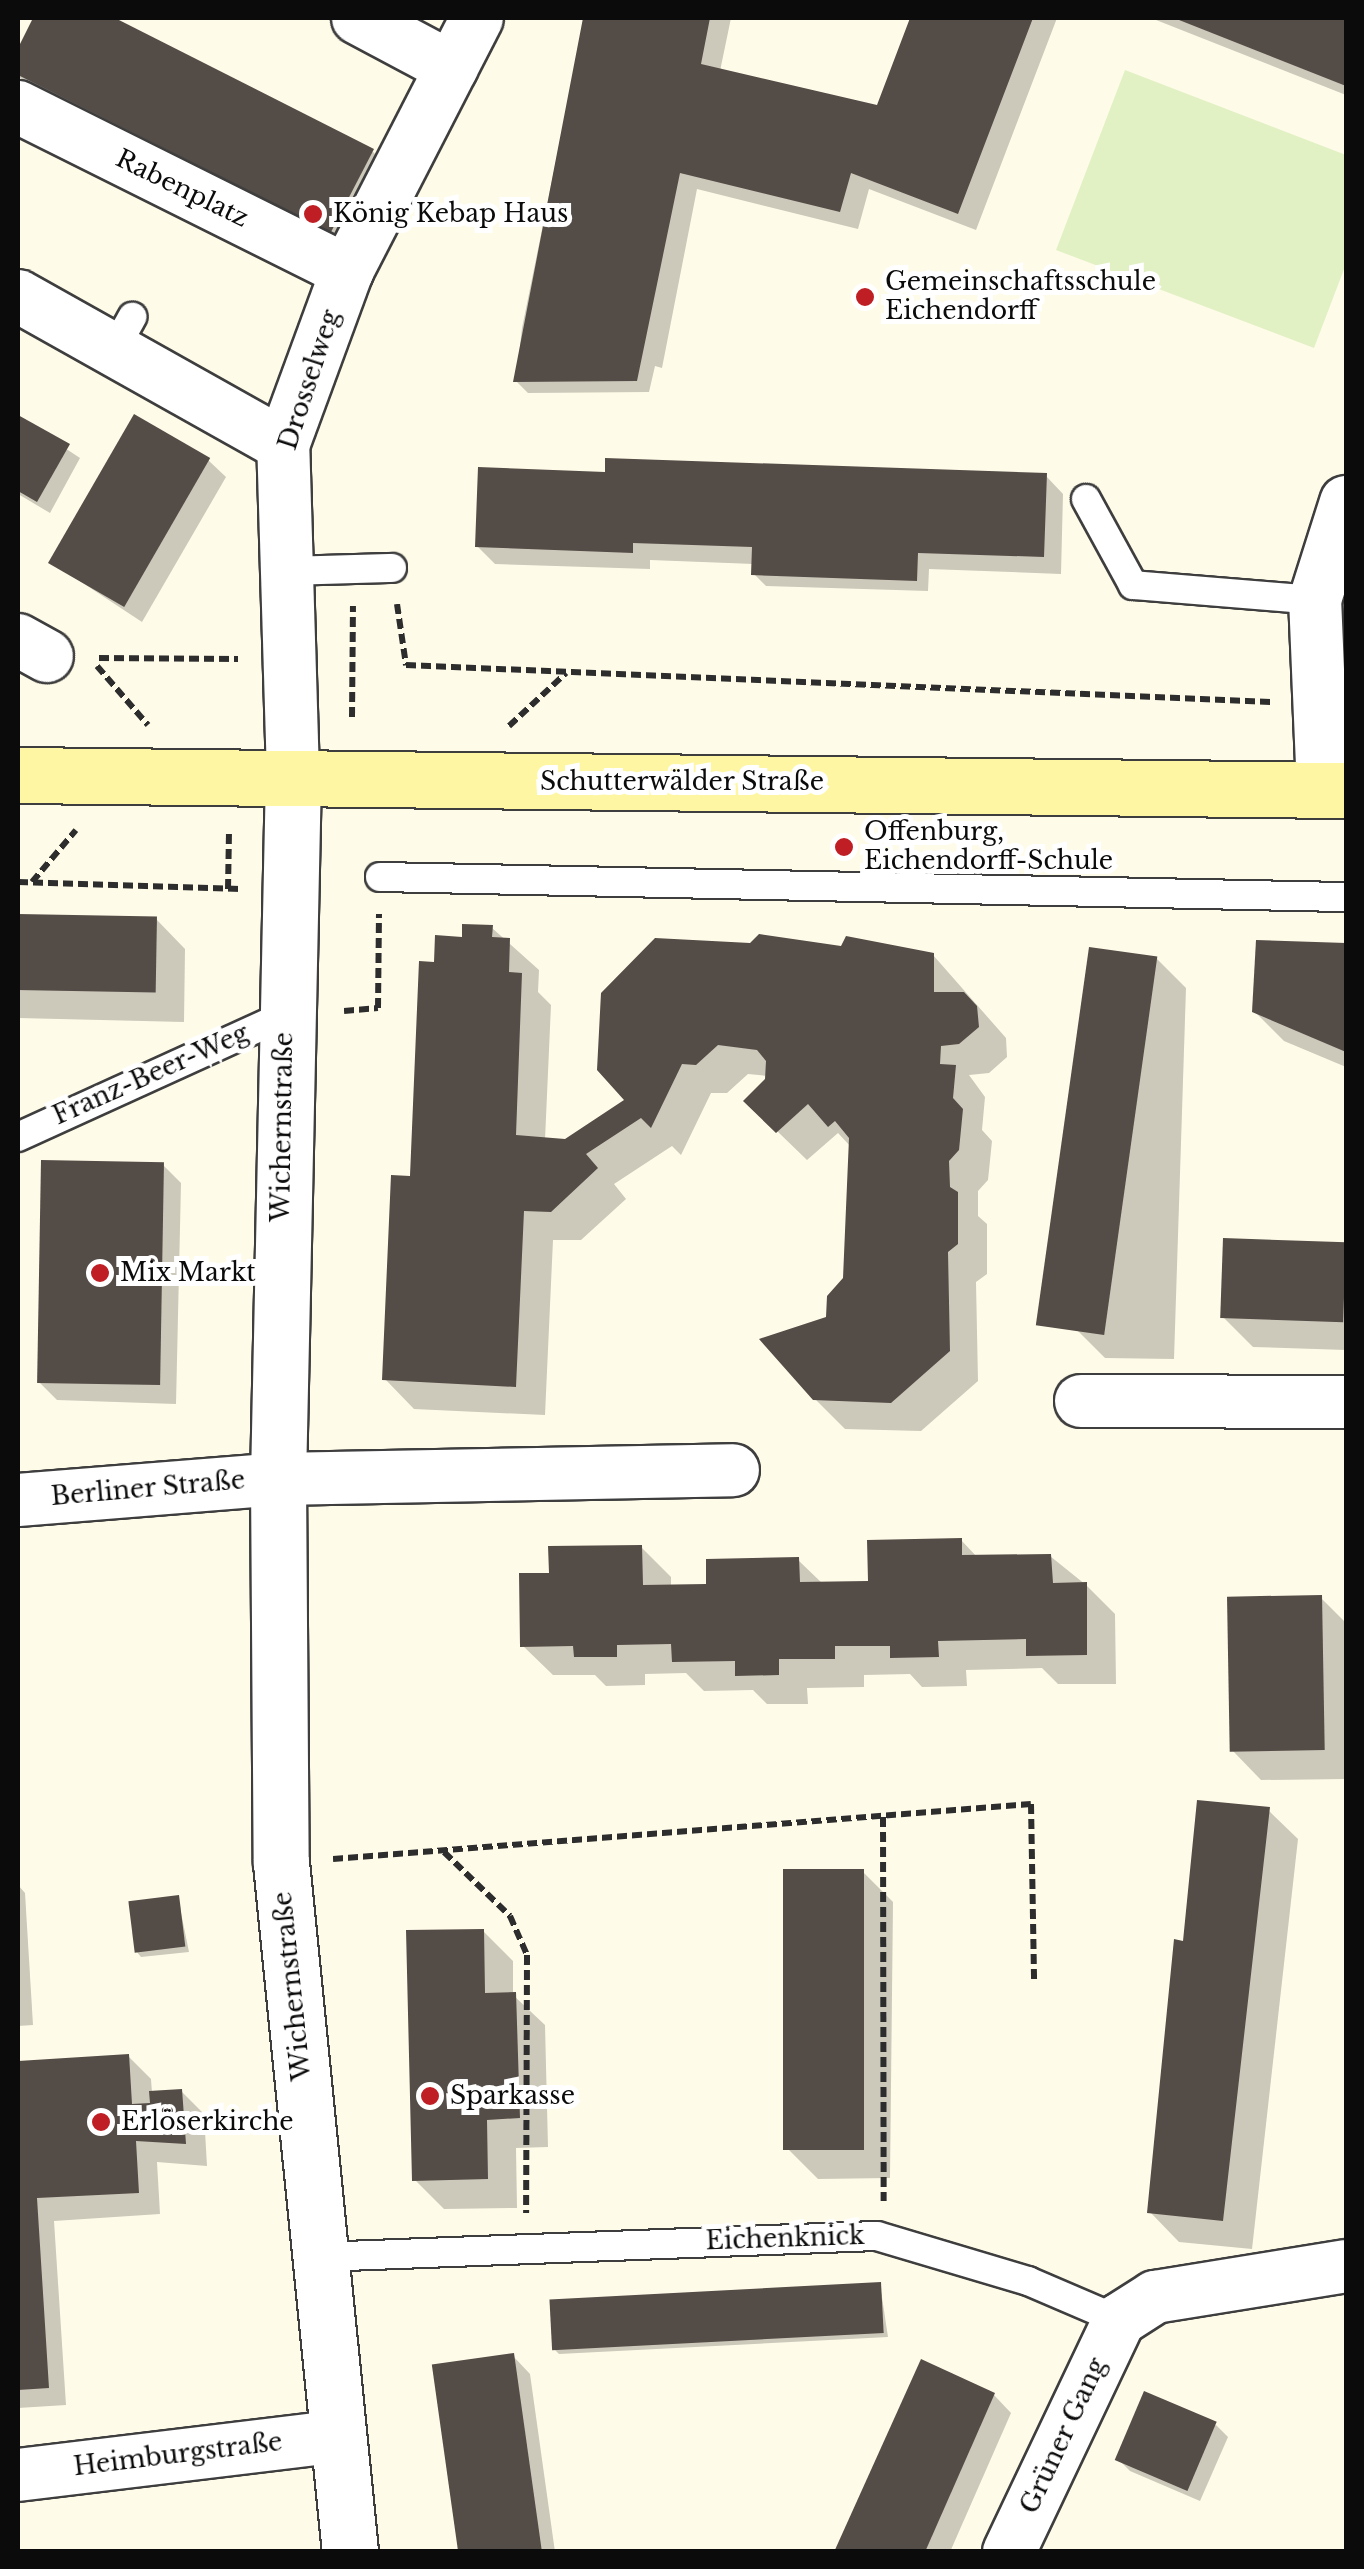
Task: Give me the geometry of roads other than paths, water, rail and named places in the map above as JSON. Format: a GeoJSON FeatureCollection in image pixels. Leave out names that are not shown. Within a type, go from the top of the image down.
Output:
{"type":"FeatureCollection","features":[{"type":"Feature","properties":{"kind":"main road","name":"Schutterwälder Straße"},"geometry":{"type":"LineString","coordinates":[[18,775],[1334,789]]}},
{"type":"Feature","properties":{"kind":"street"},"geometry":{"type":"LineString","coordinates":[[358,18],[452,68]]}},
{"type":"Feature","properties":{"kind":"street","name":"Drosselweg"},"geometry":{"type":"LineString","coordinates":[[293,775],[283,445],[347,270],[477,18]]}},
{"type":"Feature","properties":{"kind":"street","name":"Rabenplatz"},"geometry":{"type":"LineString","coordinates":[[18,107],[347,270]]}},
{"type":"Feature","properties":{"kind":"street"},"geometry":{"type":"LineString","coordinates":[[18,296],[123,334],[283,445]]}},
{"type":"Feature","properties":{"kind":"street"},"geometry":{"type":"LineString","coordinates":[[1334,789],[1322,704],[1315,600],[1346,502]]}},
{"type":"Feature","properties":{"kind":"street","name":"Wichernstraße"},"geometry":{"type":"LineString","coordinates":[[293,775],[278,1479],[282,1863],[350,2552]]}},
{"type":"Feature","properties":{"kind":"street"},"geometry":{"type":"LineString","coordinates":[[1081,1400],[1346,1402]]}},
{"type":"Feature","properties":{"kind":"street"},"geometry":{"type":"LineString","coordinates":[[278,1479],[733,1470]]}},
{"type":"Feature","properties":{"kind":"street","name":"Berliner Straße"},"geometry":{"type":"LineString","coordinates":[[18,1500],[278,1479]]}},
{"type":"Feature","properties":{"kind":"street"},"geometry":{"type":"LineString","coordinates":[[1120,2320],[1155,2297],[1346,2266]]}},
{"type":"Feature","properties":{"kind":"street","name":"Grüner Gang"},"geometry":{"type":"LineString","coordinates":[[1009,2552],[1120,2320]]}},
{"type":"Feature","properties":{"kind":"street","name":"Heimburgstraße"},"geometry":{"type":"LineString","coordinates":[[18,2474],[338,2436]]}},
{"type":"Feature","properties":{"kind":"lane"},"geometry":{"type":"LineString","coordinates":[[1086,499],[1134,585],[1315,600]]}},
{"type":"Feature","properties":{"kind":"lane"},"geometry":{"type":"LineString","coordinates":[[284,571],[392,568]]}},
{"type":"Feature","properties":{"kind":"lane"},"geometry":{"type":"LineString","coordinates":[[380,877],[1346,897]]}},
{"type":"Feature","properties":{"kind":"lane","name":"Franz-Beer-Weg"},"geometry":{"type":"LineString","coordinates":[[18,1138],[286,1015]]}},
{"type":"Feature","properties":{"kind":"lane","name":"Eichenknick"},"geometry":{"type":"LineString","coordinates":[[320,2257],[884,2238],[1028,2281],[1120,2320]]}},
{"type":"Feature","properties":{"kind":"place","name":"König Kebap Haus"},"geometry":{"type":"Point","coordinates":[313,214]}},
{"type":"Feature","properties":{"kind":"place","name":"Gemeinschaftsschule Eichendorff"},"geometry":{"type":"Point","coordinates":[865,297]}},
{"type":"Feature","properties":{"kind":"place","name":"Offenburg, Eichendorff-Schule"},"geometry":{"type":"Point","coordinates":[844,847]}},
{"type":"Feature","properties":{"kind":"place","name":"Mix Markt"},"geometry":{"type":"Point","coordinates":[100,1273]}},
{"type":"Feature","properties":{"kind":"place","name":"Sparkasse"},"geometry":{"type":"Point","coordinates":[430,2096]}},
{"type":"Feature","properties":{"kind":"place","name":"Erlöserkirche"},"geometry":{"type":"Point","coordinates":[101,2122]}}]}
